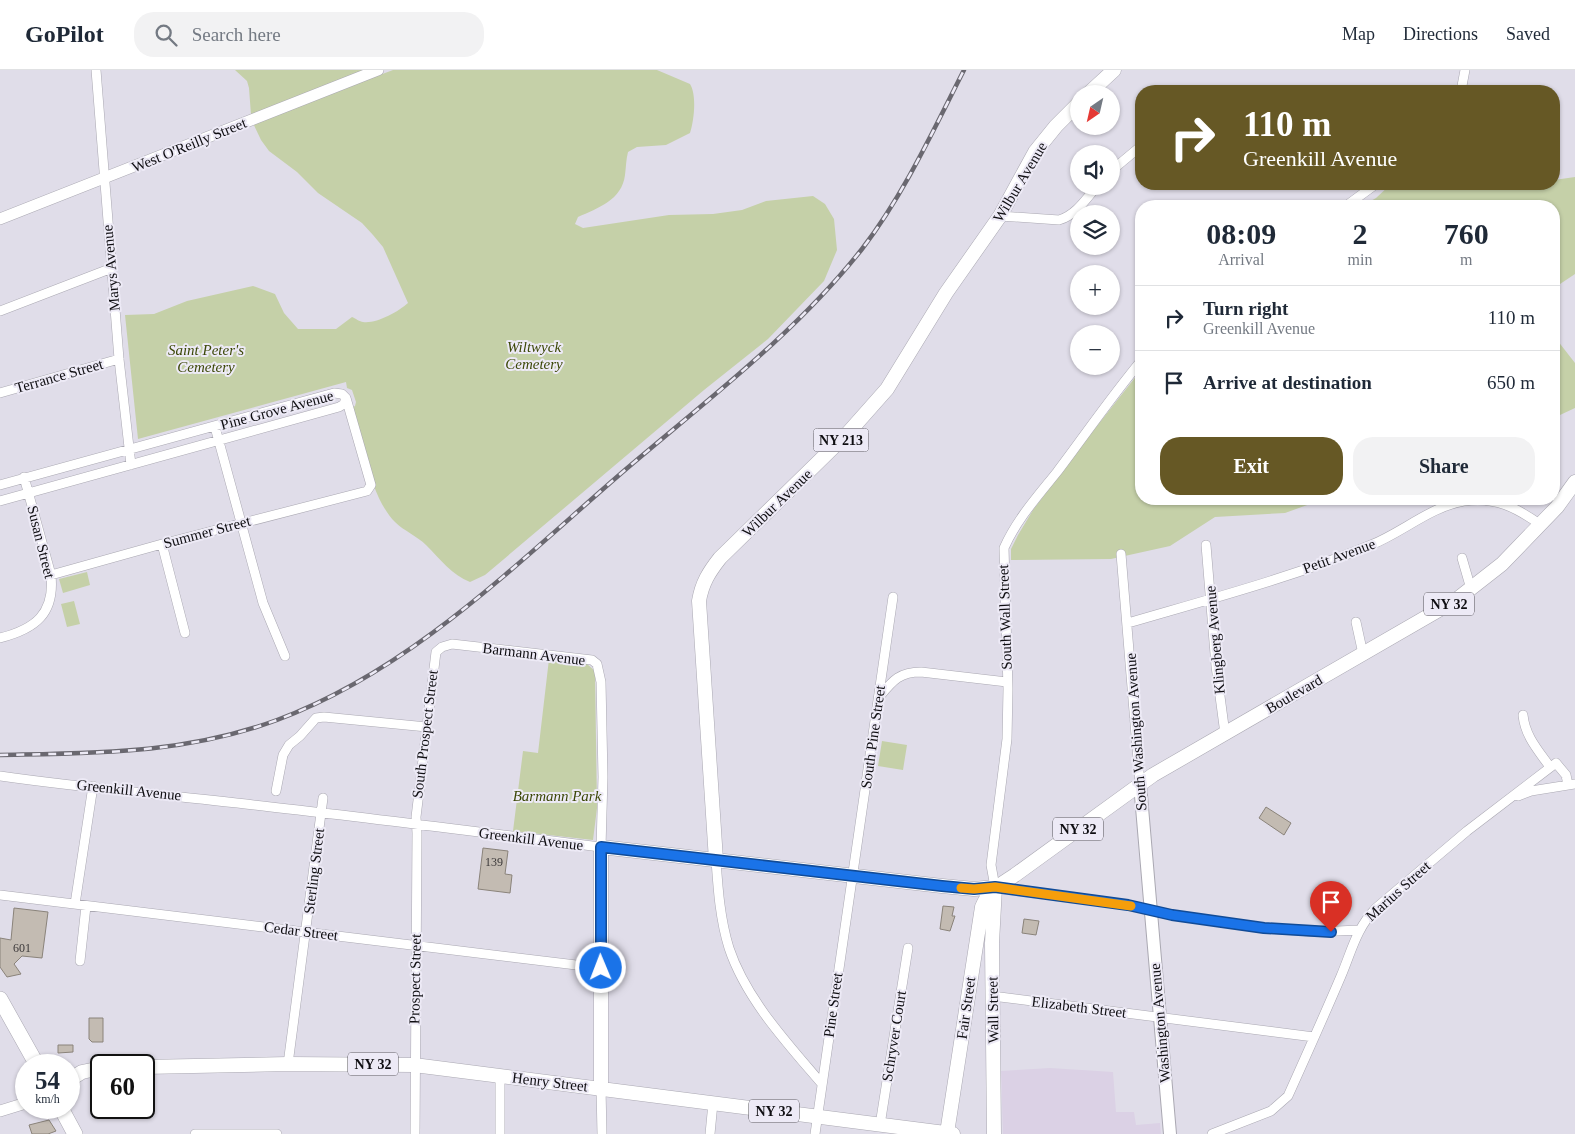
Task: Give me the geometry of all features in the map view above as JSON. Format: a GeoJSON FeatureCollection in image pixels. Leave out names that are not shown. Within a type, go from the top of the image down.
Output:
{"type":"FeatureCollection","features":[{"type":"Feature","properties":{"kind":"highway"},"geometry":{"type":"LineString","coordinates":[[0,998],[31,1054]]}},
{"type":"Feature","properties":{"kind":"highway"},"geometry":{"type":"LineString","coordinates":[[67,1119],[75,1134]]}},
{"type":"Feature","properties":{"kind":"main road"},"geometry":{"type":"LineString","coordinates":[[1098,85],[1114,70]]}},
{"type":"Feature","properties":{"kind":"main road","name":"Wilbur Avenue"},"geometry":{"type":"LineString","coordinates":[[716,860],[699,602],[701,588],[707,575],[720,558],[873,408],[887,389],[946,293],[1000,216],[1035,152],[1070,112]]}},
{"type":"Feature","properties":{"kind":"main road","name":"Boulevard"},"geometry":{"type":"LineString","coordinates":[[1560,503],[1575,482]]}},
{"type":"Feature","properties":{"kind":"main road","name":"Boulevard"},"geometry":{"type":"LineString","coordinates":[[995,887],[1140,784],[1471,589],[1502,564],[1558,505]]}},
{"type":"Feature","properties":{"kind":"main road","name":"South Washington Avenue"},"geometry":{"type":"LineString","coordinates":[[1140,784],[1151,911]]}},
{"type":"Feature","properties":{"kind":"main road"},"geometry":{"type":"LineString","coordinates":[[601,847],[601,1088]]}},
{"type":"Feature","properties":{"kind":"main road","name":"Greenkill Avenue"},"geometry":{"type":"LineString","coordinates":[[601,847],[974,889],[995,887]]}},
{"type":"Feature","properties":{"kind":"main road","name":"Wall Street"},"geometry":{"type":"LineString","coordinates":[[994,1134],[992,943],[995,887]]}},
{"type":"Feature","properties":{"kind":"main road","name":"Fair Street"},"geometry":{"type":"LineString","coordinates":[[949,1134],[982,907],[987,896],[995,887]]}},
{"type":"Feature","properties":{"kind":"main road","name":"Washington Avenue"},"geometry":{"type":"LineString","coordinates":[[1151,911],[1170,1134]]}},
{"type":"Feature","properties":{"kind":"main road","name":"Henry Street"},"geometry":{"type":"LineString","coordinates":[[155,1067],[288,1064],[414,1065],[949,1134]]}},
{"type":"Feature","properties":{"kind":"street","name":"Marys Avenue"},"geometry":{"type":"LineString","coordinates":[[96,70],[118,360],[131,465]]}},
{"type":"Feature","properties":{"kind":"street","name":"West O'Reilly Street"},"geometry":{"type":"LineString","coordinates":[[0,219],[378,70]]}},
{"type":"Feature","properties":{"kind":"street"},"geometry":{"type":"LineString","coordinates":[[1462,85],[1465,70]]}},
{"type":"Feature","properties":{"kind":"street"},"geometry":{"type":"LineString","coordinates":[[1120,163],[1135,151]]}},
{"type":"Feature","properties":{"kind":"street"},"geometry":{"type":"LineString","coordinates":[[1354,200],[1368,190]]}},
{"type":"Feature","properties":{"kind":"street"},"geometry":{"type":"LineString","coordinates":[[1000,216],[1059,220],[1066,218],[1074,212],[1089,195]]}},
{"type":"Feature","properties":{"kind":"street"},"geometry":{"type":"LineString","coordinates":[[0,311],[112,268]]}},
{"type":"Feature","properties":{"kind":"street","name":"Terrance Street"},"geometry":{"type":"LineString","coordinates":[[0,393],[118,360]]}},
{"type":"Feature","properties":{"kind":"street","name":"South Wall Street"},"geometry":{"type":"LineString","coordinates":[[995,887],[991,865],[1007,739],[1004,548],[1026,509],[1057,472],[1113,394],[1135,368]]}},
{"type":"Feature","properties":{"kind":"street","name":"Pine Grove Avenue"},"geometry":{"type":"LineString","coordinates":[[0,485],[334,393],[342,394],[346,398],[344,404],[339,407],[0,501]]}},
{"type":"Feature","properties":{"kind":"street","name":"Summer Street"},"geometry":{"type":"LineString","coordinates":[[51,575],[369,489],[371,484],[346,398]]}},
{"type":"Feature","properties":{"kind":"street"},"geometry":{"type":"LineString","coordinates":[[215,427],[243,522],[263,603],[285,656]]}},
{"type":"Feature","properties":{"kind":"street","name":"Susan Street"},"geometry":{"type":"LineString","coordinates":[[0,638],[19,633],[32,626],[43,615],[50,602],[51,575],[24,477]]}},
{"type":"Feature","properties":{"kind":"street","name":"Petit Avenue"},"geometry":{"type":"LineString","coordinates":[[1128,623],[1212,600],[1370,546],[1434,511],[1452,505]]}},
{"type":"Feature","properties":{"kind":"street","name":"Petit Avenue"},"geometry":{"type":"LineString","coordinates":[[1509,505],[1541,525]]}},
{"type":"Feature","properties":{"kind":"street"},"geometry":{"type":"LineString","coordinates":[[162,544],[186,634]]}},
{"type":"Feature","properties":{"kind":"street","name":"Klingberg Avenue"},"geometry":{"type":"LineString","coordinates":[[1206,545],[1216,666],[1225,734]]}},
{"type":"Feature","properties":{"kind":"street","name":"South Washington Avenue"},"geometry":{"type":"LineString","coordinates":[[1121,554],[1140,784]]}},
{"type":"Feature","properties":{"kind":"street"},"geometry":{"type":"LineString","coordinates":[[1462,558],[1471,589]]}},
{"type":"Feature","properties":{"kind":"street","name":"South Pine Street"},"geometry":{"type":"LineString","coordinates":[[853,876],[893,597]]}},
{"type":"Feature","properties":{"kind":"street"},"geometry":{"type":"LineString","coordinates":[[1356,622],[1363,654]]}},
{"type":"Feature","properties":{"kind":"street","name":"South Prospect Street"},"geometry":{"type":"LineString","coordinates":[[416,824],[416,807],[436,652],[442,647],[452,644],[471,646]]}},
{"type":"Feature","properties":{"kind":"street","name":"Barmann Avenue"},"geometry":{"type":"LineString","coordinates":[[471,646],[592,660],[599,665],[603,777],[601,847]]}},
{"type":"Feature","properties":{"kind":"street"},"geometry":{"type":"LineString","coordinates":[[879,698],[889,685],[908,672],[1007,682]]}},
{"type":"Feature","properties":{"kind":"street"},"geometry":{"type":"LineString","coordinates":[[1504,802],[1531,791],[1571,784],[1566,775],[1553,765],[1529,737],[1524,726],[1523,715]]}},
{"type":"Feature","properties":{"kind":"street"},"geometry":{"type":"LineString","coordinates":[[276,791],[282,755],[288,745],[300,736],[316,718],[324,717],[427,727]]}},
{"type":"Feature","properties":{"kind":"street","name":"Marius Street"},"geometry":{"type":"LineString","coordinates":[[1217,1133],[1271,1111],[1283,1102],[1347,962],[1358,930],[1364,921],[1376,908],[1467,831],[1553,765]]}},
{"type":"Feature","properties":{"kind":"street","name":"Greenkill Avenue"},"geometry":{"type":"LineString","coordinates":[[0,776],[601,847]]}},
{"type":"Feature","properties":{"kind":"street"},"geometry":{"type":"LineString","coordinates":[[75,904],[93,786]]}},
{"type":"Feature","properties":{"kind":"street","name":"Sterling Street"},"geometry":{"type":"LineString","coordinates":[[288,1064],[323,798]]}},
{"type":"Feature","properties":{"kind":"street","name":"Prospect Street"},"geometry":{"type":"LineString","coordinates":[[415,1134],[416,824]]}},
{"type":"Feature","properties":{"kind":"street"},"geometry":{"type":"LineString","coordinates":[[716,860],[722,923],[734,960],[760,1007],[822,1084]]}},
{"type":"Feature","properties":{"kind":"street","name":"Pine Street"},"geometry":{"type":"LineString","coordinates":[[815,1134],[853,876]]}},
{"type":"Feature","properties":{"kind":"street","name":"Greenkill Avenue"},"geometry":{"type":"LineString","coordinates":[[995,887],[1128,905],[1151,911],[1264,928],[1317,932],[1358,930]]}},
{"type":"Feature","properties":{"kind":"street","name":"Cedar Street"},"geometry":{"type":"LineString","coordinates":[[0,895],[416,944],[601,968]]}},
{"type":"Feature","properties":{"kind":"street"},"geometry":{"type":"LineString","coordinates":[[80,961],[86,906]]}},
{"type":"Feature","properties":{"kind":"street","name":"Schryver Court"},"geometry":{"type":"LineString","coordinates":[[880,1124],[908,948]]}},
{"type":"Feature","properties":{"kind":"street","name":"Elizabeth Street"},"geometry":{"type":"LineString","coordinates":[[992,996],[1314,1037]]}},
{"type":"Feature","properties":{"kind":"street"},"geometry":{"type":"LineString","coordinates":[[500,1076],[500,1134]]}},
{"type":"Feature","properties":{"kind":"street"},"geometry":{"type":"LineString","coordinates":[[601,1088],[602,1134]]}},
{"type":"Feature","properties":{"kind":"street"},"geometry":{"type":"LineString","coordinates":[[710,1134],[714,1103]]}},
{"type":"Feature","properties":{"kind":"street"},"geometry":{"type":"LineString","coordinates":[[0,1111],[15,1106]]}},
{"type":"Feature","properties":{"kind":"street"},"geometry":{"type":"LineString","coordinates":[[195,1134],[277,1134]]}},
{"type":"Feature","properties":{"kind":"shaded area"},"geometry":{"type":"Polygon","coordinates":[[[1050,1068],[1113,1072],[1116,1112],[1134,1112],[1136,1125],[1160,1123],[1161,1134],[1003,1134],[1001,1071],[1050,1068]]]}},
{"type":"Feature","properties":{"kind":"green space"},"geometry":{"type":"Polygon","coordinates":[[[235,70],[366,70],[251,115],[247,81],[235,70]]]}},
{"type":"Feature","properties":{"kind":"green space","name":"Wiltwyck Cemetery"},"geometry":{"type":"Polygon","coordinates":[[[393,70],[657,70],[690,84],[694,95],[694,115],[690,133],[666,145],[637,147],[628,152],[623,184],[619,191],[608,202],[578,217],[575,224],[583,228],[669,215],[713,214],[742,210],[766,201],[813,196],[825,204],[834,219],[837,250],[824,281],[768,339],[704,390],[485,575],[470,582],[452,571],[422,542],[395,522],[386,511],[373,484],[368,468],[353,407],[356,402],[352,390],[347,388],[346,382],[138,439],[125,315],[154,314],[187,301],[253,286],[275,294],[284,313],[298,329],[336,329],[352,317],[362,322],[374,321],[399,310],[408,303],[383,247],[373,235],[362,223],[318,193],[297,172],[269,151],[253,123],[393,70]]]}},
{"type":"Feature","properties":{"kind":"green space"},"geometry":{"type":"Polygon","coordinates":[[[1575,177],[1575,274],[1560,284],[1560,200],[1372,200],[1385,190],[1560,190],[1560,179],[1575,177]]]}},
{"type":"Feature","properties":{"kind":"green space"},"geometry":{"type":"Polygon","coordinates":[[[1560,344],[1575,363],[1575,408],[1560,415],[1560,344]]]}},
{"type":"Feature","properties":{"kind":"green space"},"geometry":{"type":"Polygon","coordinates":[[[1135,378],[1135,505],[1307,505],[1285,513],[1215,517],[1170,546],[1111,559],[1011,560],[1011,549],[1033,510],[1135,378]]]}},
{"type":"Feature","properties":{"kind":"green space"},"geometry":{"type":"Polygon","coordinates":[[[87,572],[90,585],[63,593],[59,579],[87,572]]]}},
{"type":"Feature","properties":{"kind":"green space"},"geometry":{"type":"Polygon","coordinates":[[[74,601],[80,624],[67,627],[61,604],[74,601]]]}},
{"type":"Feature","properties":{"kind":"green space","name":"Barmann Park"},"geometry":{"type":"Polygon","coordinates":[[[549,659],[587,664],[595,671],[597,808],[593,840],[513,831],[523,751],[538,753],[549,659]]]}},
{"type":"Feature","properties":{"kind":"green space"},"geometry":{"type":"Polygon","coordinates":[[[882,741],[907,745],[903,770],[878,766],[882,741]]]}},
{"type":"Feature","properties":{"kind":"building"},"geometry":{"type":"Polygon","coordinates":[[[1266,807],[1291,823],[1284,835],[1259,818],[1266,807]]]}},
{"type":"Feature","properties":{"kind":"building"},"geometry":{"type":"Polygon","coordinates":[[[483,848],[508,851],[505,874],[512,875],[510,893],[478,889],[483,848]]]}},
{"type":"Feature","properties":{"kind":"building"},"geometry":{"type":"Polygon","coordinates":[[[943,906],[954,907],[952,916],[955,916],[950,931],[940,929],[943,906]]]}},
{"type":"Feature","properties":{"kind":"building"},"geometry":{"type":"Polygon","coordinates":[[[14,908],[48,912],[42,958],[22,956],[14,964],[21,974],[7,977],[0,967],[0,938],[11,940],[14,908]]]}},
{"type":"Feature","properties":{"kind":"building"},"geometry":{"type":"Polygon","coordinates":[[[1024,919],[1039,921],[1036,935],[1022,933],[1024,919]]]}},
{"type":"Feature","properties":{"kind":"building"},"geometry":{"type":"Polygon","coordinates":[[[89,1018],[103,1018],[103,1042],[92,1042],[89,1039],[89,1018]]]}},
{"type":"Feature","properties":{"kind":"building"},"geometry":{"type":"Polygon","coordinates":[[[58,1045],[73,1045],[73,1052],[58,1053],[58,1045]]]}},
{"type":"Feature","properties":{"kind":"building"},"geometry":{"type":"Polygon","coordinates":[[[49,1120],[56,1131],[48,1134],[32,1134],[29,1125],[49,1120]]]}},
{"type":"Feature","properties":{"kind":"railway"},"geometry":{"type":"LineString","coordinates":[[0,755],[140,750],[209,740],[243,731],[277,720],[326,699],[373,673],[418,643],[462,611],[503,576],[749,365],[808,310],[836,280],[877,228],[905,184],[964,70]]}},
{"type":"Feature","properties":{"kind":"slow traffic"},"geometry":{"type":"LineString","coordinates":[[961,888],[995,887],[1131,906]]}},
{"type":"Feature","properties":{"kind":"route"},"geometry":{"type":"LineString","coordinates":[[601,968],[601,847],[942,886],[974,889],[995,887],[1128,905],[1172,915],[1264,928],[1331,932]]}},
{"type":"Feature","properties":{"kind":"park label","name":"Saint Peter's Cemetery"},"geometry":{"type":"Point","coordinates":[206,358]}}]}
